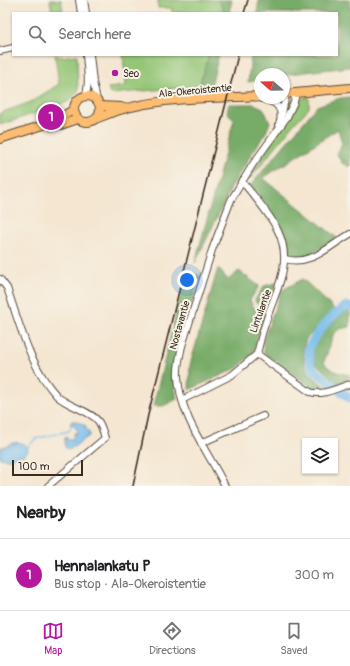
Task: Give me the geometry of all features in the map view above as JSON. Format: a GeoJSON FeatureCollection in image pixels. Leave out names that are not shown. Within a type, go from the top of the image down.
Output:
{"type":"FeatureCollection","features":[{"type":"Feature","properties":{"kind":"main road"},"geometry":{"type":"LineString","coordinates":[[290,94],[350,88]]}},
{"type":"Feature","properties":{"kind":"main road"},"geometry":{"type":"LineString","coordinates":[[38,128],[61,125],[78,119],[90,122],[98,118],[100,112],[98,103],[90,96],[79,99],[76,102],[74,109],[78,119]]}},
{"type":"Feature","properties":{"kind":"main road","name":"Ala-Okeroistentie"},"geometry":{"type":"LineString","coordinates":[[98,103],[132,106],[183,100],[254,96]]}},
{"type":"Feature","properties":{"kind":"main road","name":"Ala-Okeroistentie"},"geometry":{"type":"LineString","coordinates":[[98,118],[132,106]]}},
{"type":"Feature","properties":{"kind":"main road"},"geometry":{"type":"LineString","coordinates":[[0,139],[56,121],[74,109]]}},
{"type":"Feature","properties":{"kind":"street"},"geometry":{"type":"LineString","coordinates":[[79,0],[81,12]]}},
{"type":"Feature","properties":{"kind":"street"},"geometry":{"type":"LineString","coordinates":[[84,0],[86,12]]}},
{"type":"Feature","properties":{"kind":"street"},"geometry":{"type":"LineString","coordinates":[[0,51],[12,48]]}},
{"type":"Feature","properties":{"kind":"street"},"geometry":{"type":"LineString","coordinates":[[85,97],[87,91],[86,56]]}},
{"type":"Feature","properties":{"kind":"street"},"geometry":{"type":"LineString","coordinates":[[90,56],[93,82],[98,103]]}},
{"type":"Feature","properties":{"kind":"street","name":"Nostavantie"},"geometry":{"type":"LineString","coordinates":[[225,486],[201,443],[182,400],[178,375],[182,346],[223,218],[231,200],[241,182],[287,117],[294,102],[296,93]]}},
{"type":"Feature","properties":{"kind":"street"},"geometry":{"type":"LineString","coordinates":[[247,96],[272,101],[279,106],[282,116]]}},
{"type":"Feature","properties":{"kind":"street","name":"Nostavantie"},"geometry":{"type":"LineString","coordinates":[[276,131],[282,116],[284,104]]}},
{"type":"Feature","properties":{"kind":"street","name":"Lintulantie"},"geometry":{"type":"LineString","coordinates":[[241,182],[246,186],[273,222],[283,246],[285,260],[280,286],[269,312],[257,354]]}},
{"type":"Feature","properties":{"kind":"street"},"geometry":{"type":"LineString","coordinates":[[285,260],[294,262],[304,261],[316,256],[350,234]]}},
{"type":"Feature","properties":{"kind":"street"},"geometry":{"type":"LineString","coordinates":[[0,279],[7,288],[31,354],[42,376],[57,396],[93,416],[98,421],[105,438],[48,486]]}},
{"type":"Feature","properties":{"kind":"street"},"geometry":{"type":"LineString","coordinates":[[182,400],[232,375],[257,354],[310,392],[316,394],[350,384]]}},
{"type":"Feature","properties":{"kind":"street"},"geometry":{"type":"LineString","coordinates":[[201,443],[264,416]]}},
{"type":"Feature","properties":{"kind":"green space"},"geometry":{"type":"Polygon","coordinates":[[[50,0],[61,0],[63,10],[52,12],[50,0]]]}},
{"type":"Feature","properties":{"kind":"green space"},"geometry":{"type":"Polygon","coordinates":[[[158,0],[218,0],[223,8],[222,12],[172,12],[172,8],[158,8],[158,0]]]}},
{"type":"Feature","properties":{"kind":"green space"},"geometry":{"type":"Polygon","coordinates":[[[218,0],[232,0],[229,12],[222,12],[223,8],[218,0]]]}},
{"type":"Feature","properties":{"kind":"green space"},"geometry":{"type":"Polygon","coordinates":[[[259,0],[350,0],[350,67],[290,74],[290,68],[254,68],[254,81],[248,82],[251,56],[338,56],[338,12],[257,12],[259,0]]]}},
{"type":"Feature","properties":{"kind":"green space"},"geometry":{"type":"Polygon","coordinates":[[[55,56],[77,56],[78,92],[68,102],[0,125],[0,113],[31,102],[59,84],[55,56]]]}},
{"type":"Feature","properties":{"kind":"green space"},"geometry":{"type":"Polygon","coordinates":[[[123,56],[209,56],[199,86],[110,94],[108,88],[126,86],[123,56]]]}},
{"type":"Feature","properties":{"kind":"green space"},"geometry":{"type":"Polygon","coordinates":[[[209,56],[219,56],[211,86],[199,86],[209,56]]]}},
{"type":"Feature","properties":{"kind":"green space"},"geometry":{"type":"Polygon","coordinates":[[[309,97],[309,108],[293,125],[250,179],[248,179],[297,104],[302,98],[309,97]]]}},
{"type":"Feature","properties":{"kind":"green space"},"geometry":{"type":"Polygon","coordinates":[[[350,97],[350,167],[342,163],[337,154],[342,143],[338,129],[263,178],[337,238],[304,259],[289,258],[284,238],[279,228],[251,185],[317,106],[340,98],[350,97]]]}},
{"type":"Feature","properties":{"kind":"green space"},"geometry":{"type":"Polygon","coordinates":[[[229,104],[254,104],[263,108],[270,122],[266,132],[235,180],[195,263],[234,120],[227,112],[229,104]]]}},
{"type":"Feature","properties":{"kind":"green space"},"geometry":{"type":"Polygon","coordinates":[[[218,268],[228,280],[239,271],[259,286],[250,300],[253,307],[265,313],[253,353],[237,368],[189,390],[190,365],[218,268]]]}},
{"type":"Feature","properties":{"kind":"green space"},"geometry":{"type":"Polygon","coordinates":[[[187,271],[200,276],[175,358],[174,380],[177,399],[163,406],[153,406],[187,271]]]}},
{"type":"Feature","properties":{"kind":"green space"},"geometry":{"type":"Polygon","coordinates":[[[303,279],[334,309],[306,339],[303,349],[305,365],[310,374],[325,387],[314,389],[264,353],[263,342],[282,290],[303,279]]]}},
{"type":"Feature","properties":{"kind":"green space"},"geometry":{"type":"Polygon","coordinates":[[[276,283],[267,308],[256,303],[255,300],[264,286],[276,283]]]}},
{"type":"Feature","properties":{"kind":"green space"},"geometry":{"type":"Polygon","coordinates":[[[347,310],[350,311],[350,327],[340,329],[334,333],[324,362],[332,370],[350,375],[350,378],[338,383],[315,363],[312,350],[323,331],[347,310]]]}},
{"type":"Feature","properties":{"kind":"water"},"geometry":{"type":"Polygon","coordinates":[[[72,421],[76,421],[86,426],[86,429],[90,434],[69,450],[65,447],[65,437],[73,439],[74,433],[77,433],[76,427],[70,424],[72,421]]]}},
{"type":"Feature","properties":{"kind":"water"},"geometry":{"type":"Polygon","coordinates":[[[19,442],[24,444],[27,446],[28,451],[22,456],[18,455],[11,459],[0,458],[0,448],[19,442]]]}},
{"type":"Feature","properties":{"kind":"waterway"},"geometry":{"type":"LineString","coordinates":[[350,307],[346,306],[329,320],[315,337],[308,349],[311,365],[315,371],[350,398]]}},
{"type":"Feature","properties":{"kind":"waterway"},"geometry":{"type":"LineString","coordinates":[[28,447],[35,439],[69,431],[72,425]]}},
{"type":"Feature","properties":{"kind":"railway"},"geometry":{"type":"LineString","coordinates":[[244,12],[248,0]]}},
{"type":"Feature","properties":{"kind":"railway"},"geometry":{"type":"LineString","coordinates":[[133,486],[148,415],[238,56]]}},
{"type":"Feature","properties":{"kind":"place","name":"Seo"},"geometry":{"type":"Point","coordinates":[115,73]}},
{"type":"Feature","properties":{"kind":"place","name":"Hennalankatu P"},"geometry":{"type":"Point","coordinates":[51,117]}}]}
